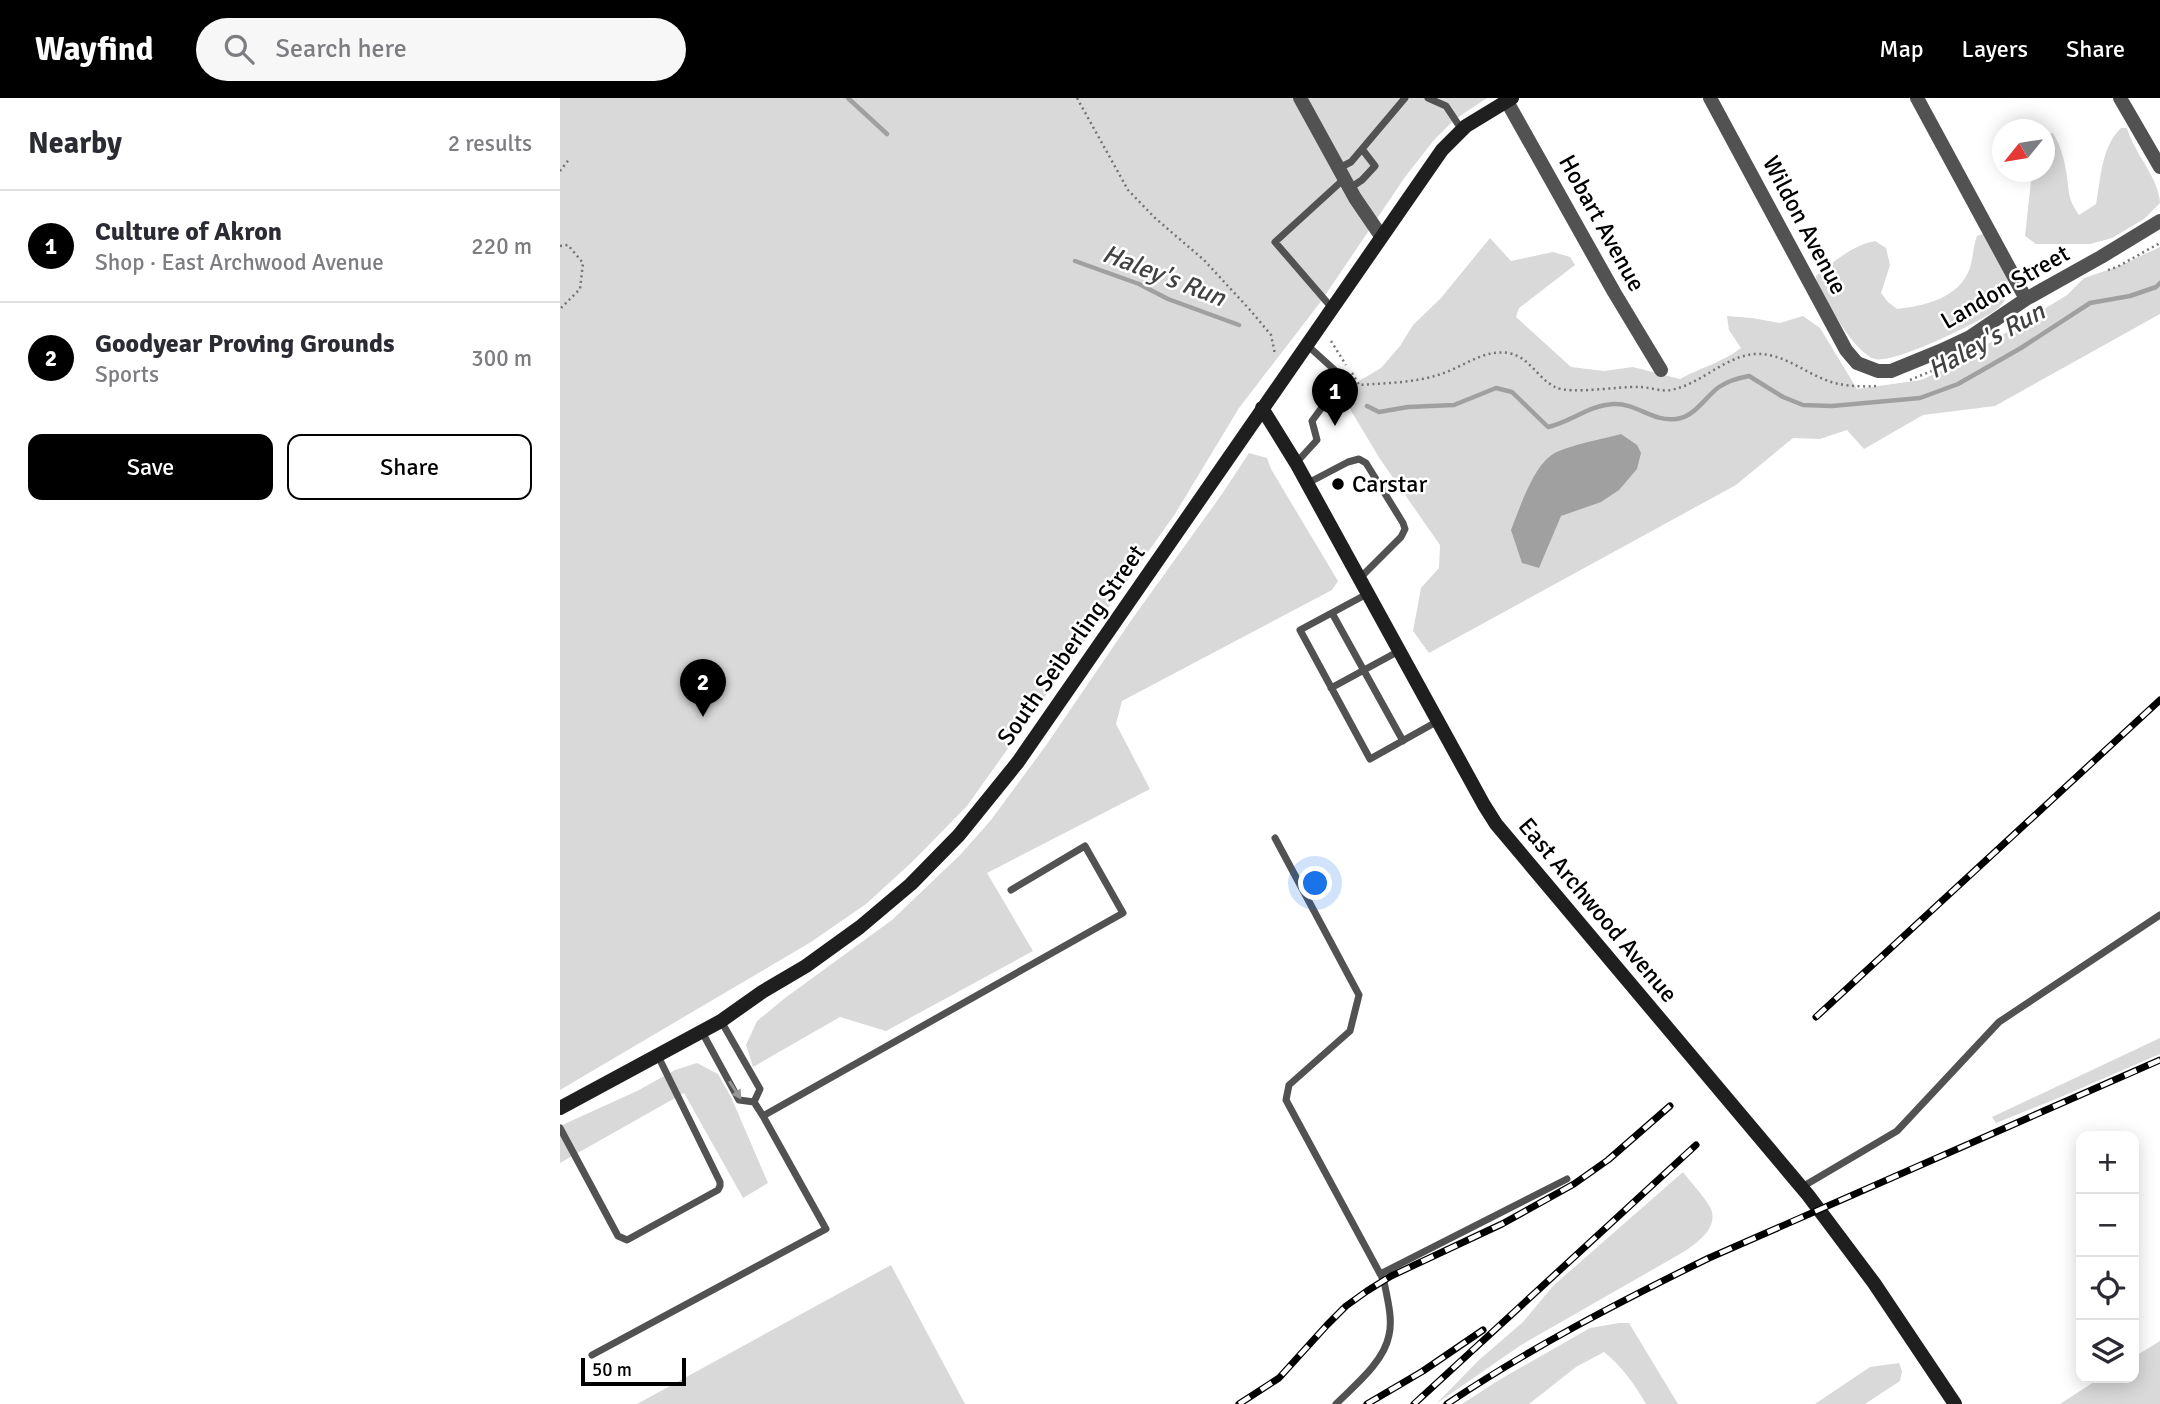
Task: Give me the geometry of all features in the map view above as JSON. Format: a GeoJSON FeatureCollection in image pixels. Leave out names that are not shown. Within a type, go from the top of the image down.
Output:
{"type":"FeatureCollection","features":[{"type":"Feature","properties":{"kind":"main road","name":"South Seiberling Street"},"geometry":{"type":"LineString","coordinates":[[560,1108],[721,1021],[806,966],[860,927],[911,884],[959,835],[1018,762],[1442,150],[1461,130],[1508,99]]}},
{"type":"Feature","properties":{"kind":"main road","name":"East Archwood Avenue"},"geometry":{"type":"LineString","coordinates":[[1262,408],[1296,463],[1484,805],[1509,841],[1802,1187],[1855,1256],[1955,1404]]}},
{"type":"Feature","properties":{"kind":"street"},"geometry":{"type":"LineString","coordinates":[[1300,98],[1344,178],[1381,236]]}},
{"type":"Feature","properties":{"kind":"street","name":"Wildon Avenue"},"geometry":{"type":"LineString","coordinates":[[1710,98],[1846,350],[1854,361],[1866,367]]}},
{"type":"Feature","properties":{"kind":"street"},"geometry":{"type":"LineString","coordinates":[[1917,98],[2026,299]]}},
{"type":"Feature","properties":{"kind":"street"},"geometry":{"type":"LineString","coordinates":[[2120,98],[2160,167]]}},
{"type":"Feature","properties":{"kind":"street","name":"Hobart Avenue"},"geometry":{"type":"LineString","coordinates":[[1508,99],[1614,292],[1661,370]]}},
{"type":"Feature","properties":{"kind":"street","name":"Landon Street"},"geometry":{"type":"LineString","coordinates":[[1866,367],[1891,371],[1970,337],[2026,299],[2160,222]]}},
{"type":"Feature","properties":{"kind":"lane"},"geometry":{"type":"LineString","coordinates":[[1332,308],[1275,242],[1344,178],[1351,162],[1405,98]]}},
{"type":"Feature","properties":{"kind":"lane"},"geometry":{"type":"LineString","coordinates":[[1428,98],[1446,106],[1461,130]]}},
{"type":"Feature","properties":{"kind":"lane"},"geometry":{"type":"LineString","coordinates":[[1344,178],[1362,180],[1375,166],[1362,149]]}},
{"type":"Feature","properties":{"kind":"lane"},"geometry":{"type":"LineString","coordinates":[[1296,463],[1318,440],[1312,421],[1342,380],[1339,374],[1307,345]]}},
{"type":"Feature","properties":{"kind":"lane"},"geometry":{"type":"LineString","coordinates":[[1307,483],[1359,459],[1366,463],[1404,523],[1405,529],[1401,537],[1359,579]]}},
{"type":"Feature","properties":{"kind":"lane"},"geometry":{"type":"LineString","coordinates":[[1367,594],[1300,630],[1370,759],[1438,721]]}},
{"type":"Feature","properties":{"kind":"lane"},"geometry":{"type":"LineString","coordinates":[[1332,612],[1403,741]]}},
{"type":"Feature","properties":{"kind":"lane"},"geometry":{"type":"LineString","coordinates":[[1331,688],[1399,651]]}},
{"type":"Feature","properties":{"kind":"lane"},"geometry":{"type":"LineString","coordinates":[[1275,838],[1359,995],[1350,1031],[1289,1085],[1286,1100],[1384,1281],[1389,1311],[1389,1336],[1374,1366],[1336,1404]]}},
{"type":"Feature","properties":{"kind":"lane"},"geometry":{"type":"LineString","coordinates":[[763,1116],[1124,913],[1085,846],[1011,890]]}},
{"type":"Feature","properties":{"kind":"lane"},"geometry":{"type":"LineString","coordinates":[[1802,1187],[1897,1131],[1999,1022],[2160,915]]}},
{"type":"Feature","properties":{"kind":"lane"},"geometry":{"type":"LineString","coordinates":[[721,1021],[760,1089],[754,1102]]}},
{"type":"Feature","properties":{"kind":"lane"},"geometry":{"type":"LineString","coordinates":[[592,1355],[826,1229],[763,1116],[754,1102],[739,1100],[702,1031]]}},
{"type":"Feature","properties":{"kind":"lane"},"geometry":{"type":"LineString","coordinates":[[560,1128],[622,1239],[627,1240],[718,1190],[720,1182],[658,1056]]}},
{"type":"Feature","properties":{"kind":"lane"},"geometry":{"type":"LineString","coordinates":[[1380,1274],[1567,1179]]}},
{"type":"Feature","properties":{"kind":"path"},"geometry":{"type":"LineString","coordinates":[[1077,98],[1128,190],[1155,218],[1204,260],[1251,311],[1271,335],[1275,354]]}},
{"type":"Feature","properties":{"kind":"path"},"geometry":{"type":"LineString","coordinates":[[560,171],[570,158]]}},
{"type":"Feature","properties":{"kind":"path"},"geometry":{"type":"LineString","coordinates":[[2106,271],[2160,243]]}},
{"type":"Feature","properties":{"kind":"path"},"geometry":{"type":"LineString","coordinates":[[560,246],[568,245],[583,263],[580,289],[560,309]]}},
{"type":"Feature","properties":{"kind":"path"},"geometry":{"type":"LineString","coordinates":[[1331,341],[1359,384],[1418,380],[1440,375],[1490,353],[1508,353],[1522,358],[1553,387],[1568,391],[1641,387],[1669,390],[1691,383],[1724,365],[1753,354],[1777,356],[1837,384]]}},
{"type":"Feature","properties":{"kind":"shaded area"},"geometry":{"type":"Polygon","coordinates":[[[560,98],[1487,98],[1454,120],[1434,140],[1405,177],[1322,300],[1239,408],[1175,514],[967,806],[866,904],[811,942],[560,1090],[560,98]]]}},
{"type":"Feature","properties":{"kind":"shaded area"},"geometry":{"type":"Polygon","coordinates":[[[2121,128],[2127,128],[2155,184],[2160,203],[2144,219],[2112,238],[2090,244],[2036,244],[2025,236],[2031,182],[2055,182],[2055,137],[2065,166],[2070,198],[2079,215],[2096,204],[2106,154],[2121,128]]]}},
{"type":"Feature","properties":{"kind":"shaded area"},"geometry":{"type":"Polygon","coordinates":[[[1985,233],[2006,273],[2010,292],[2005,300],[1996,310],[1970,325],[1899,355],[1875,359],[1867,355],[1850,338],[1817,284],[1816,276],[1836,260],[1859,246],[1875,241],[1886,248],[1890,265],[1881,293],[1888,302],[1897,309],[1930,303],[1958,287],[1970,268],[1977,236],[1985,233]]]}},
{"type":"Feature","properties":{"kind":"shaded area"},"geometry":{"type":"Polygon","coordinates":[[[1490,238],[1511,261],[1553,252],[1570,257],[1575,265],[1519,308],[1516,317],[1571,367],[1604,371],[1633,367],[1680,379],[1741,348],[1729,330],[1727,316],[1780,323],[1803,316],[1820,328],[1857,389],[1921,380],[1952,366],[2067,295],[2084,278],[2117,267],[2160,247],[2160,314],[1995,406],[1923,415],[1864,449],[1847,430],[1820,439],[1793,438],[1736,485],[1429,653],[1413,631],[1421,588],[1439,568],[1440,545],[1380,459],[1350,409],[1350,391],[1359,381],[1381,368],[1400,346],[1413,325],[1441,298],[1490,238]]]}},
{"type":"Feature","properties":{"kind":"shaded area"},"geometry":{"type":"Polygon","coordinates":[[[1621,434],[1637,445],[1641,453],[1637,469],[1619,490],[1601,502],[1561,516],[1539,568],[1522,563],[1511,530],[1539,468],[1560,451],[1621,434]]]}},
{"type":"Feature","properties":{"kind":"shaded area"},"geometry":{"type":"Polygon","coordinates":[[[1249,453],[1267,458],[1338,581],[1332,590],[1122,701],[1116,724],[1150,789],[987,873],[1033,951],[886,1031],[840,1017],[753,1067],[746,1045],[757,1021],[892,920],[960,855],[991,820],[1047,744],[1249,453]]]}},
{"type":"Feature","properties":{"kind":"shaded area"},"geometry":{"type":"Polygon","coordinates":[[[2160,1038],[2160,1054],[1996,1123],[1992,1117],[2160,1038]]]}},
{"type":"Feature","properties":{"kind":"shaded area"},"geometry":{"type":"Polygon","coordinates":[[[697,1063],[718,1074],[731,1097],[768,1183],[743,1198],[684,1093],[560,1163],[560,1126],[637,1091],[675,1070],[697,1063]]]}},
{"type":"Feature","properties":{"kind":"shaded area"},"geometry":{"type":"Polygon","coordinates":[[[1683,1172],[1710,1207],[1713,1216],[1711,1225],[1699,1240],[1673,1258],[1521,1345],[1436,1404],[1479,1360],[1523,1322],[1554,1285],[1683,1172]]]}},
{"type":"Feature","properties":{"kind":"shaded area"},"geometry":{"type":"Polygon","coordinates":[[[891,1265],[965,1404],[637,1404],[891,1265]]]}},
{"type":"Feature","properties":{"kind":"shaded area"},"geometry":{"type":"Polygon","coordinates":[[[1629,1323],[1678,1404],[1646,1404],[1627,1376],[1604,1352],[1576,1367],[1529,1404],[1462,1404],[1590,1328],[1629,1323]]]}},
{"type":"Feature","properties":{"kind":"shaded area"},"geometry":{"type":"Polygon","coordinates":[[[2160,1341],[2160,1404],[2060,1404],[2092,1383],[2139,1383],[2139,1354],[2160,1341]]]}},
{"type":"Feature","properties":{"kind":"shaded area"},"geometry":{"type":"Polygon","coordinates":[[[1899,1363],[1902,1371],[1900,1381],[1865,1404],[1815,1404],[1870,1367],[1899,1363]]]}},
{"type":"Feature","properties":{"kind":"waterway","name":"Haley's Run"},"geometry":{"type":"LineString","coordinates":[[848,98],[887,134]]}},
{"type":"Feature","properties":{"kind":"waterway","name":"Haley's Run"},"geometry":{"type":"LineString","coordinates":[[1075,261],[1239,325]]}},
{"type":"Feature","properties":{"kind":"waterway","name":"Haley's Run"},"geometry":{"type":"LineString","coordinates":[[1367,406],[1379,412],[1408,407],[1454,405],[1496,388],[1512,392],[1548,427],[1596,407],[1614,404],[1630,406],[1660,418],[1676,419],[1689,415],[1722,385],[1749,376],[1783,397],[1803,405],[1832,406],[1920,398],[1958,384],[2021,348],[2090,303],[2130,296],[2160,283]]}},
{"type":"Feature","properties":{"kind":"railway"},"geometry":{"type":"LineString","coordinates":[[1816,1017],[2160,700]]}},
{"type":"Feature","properties":{"kind":"railway"},"geometry":{"type":"LineString","coordinates":[[1447,1404],[1575,1326],[1709,1258],[2160,1060]]}},
{"type":"Feature","properties":{"kind":"railway"},"geometry":{"type":"LineString","coordinates":[[1239,1404],[1279,1378],[1346,1306],[1367,1291],[1391,1276],[1502,1224],[1574,1184],[1608,1160],[1670,1106]]}},
{"type":"Feature","properties":{"kind":"railway"},"geometry":{"type":"LineString","coordinates":[[1414,1404],[1696,1145]]}},
{"type":"Feature","properties":{"kind":"railway"},"geometry":{"type":"LineString","coordinates":[[1367,1404],[1423,1371],[1483,1330]]}},
{"type":"Feature","properties":{"kind":"place","name":"Culture of Akron"},"geometry":{"type":"Point","coordinates":[1335,426]}},
{"type":"Feature","properties":{"kind":"place","name":"Carstar"},"geometry":{"type":"Point","coordinates":[1338,484]}},
{"type":"Feature","properties":{"kind":"place","name":"Goodyear Proving Grounds"},"geometry":{"type":"Point","coordinates":[703,717]}}]}
